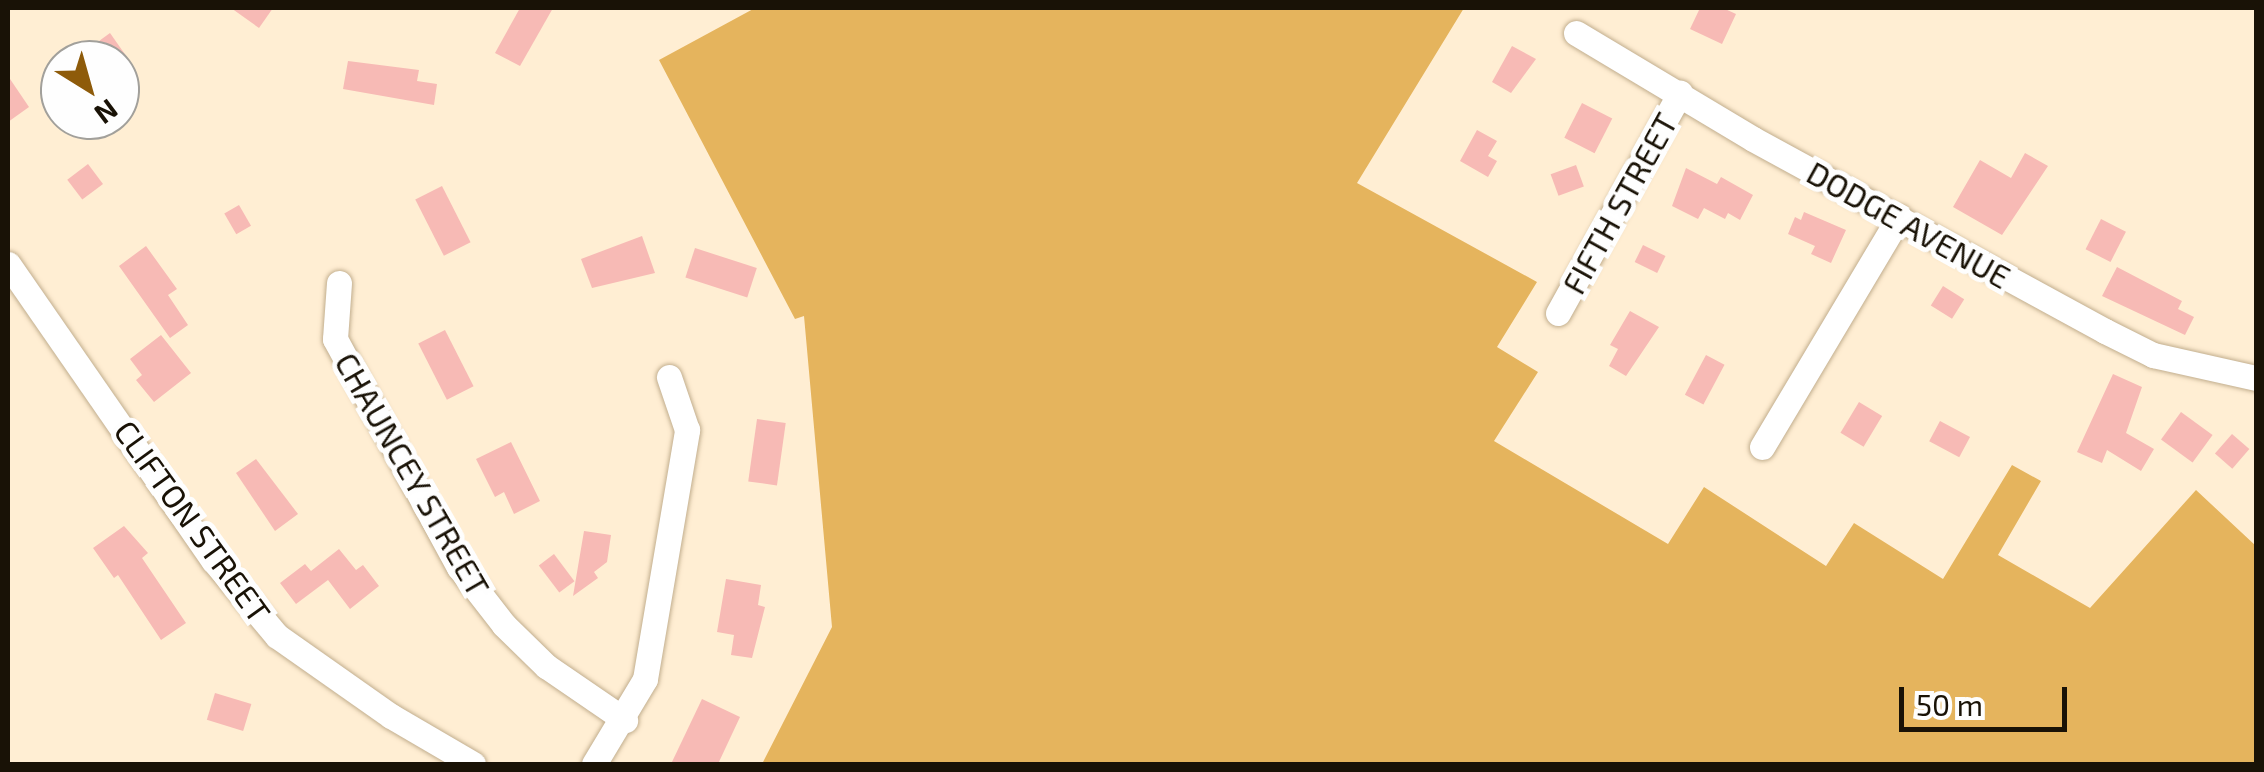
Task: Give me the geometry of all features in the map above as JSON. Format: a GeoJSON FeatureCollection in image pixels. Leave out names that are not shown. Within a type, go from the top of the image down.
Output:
{"type":"FeatureCollection","features":[{"type":"Feature","properties":{"kind":"street","name":"DODGE AVENUE"},"geometry":{"type":"LineString","coordinates":[[1576,33],[1753,138],[2153,355],[2256,378]]}},
{"type":"Feature","properties":{"kind":"street","name":"FIFTH STREET"},"geometry":{"type":"LineString","coordinates":[[1558,313],[1680,93]]}},
{"type":"Feature","properties":{"kind":"street"},"geometry":{"type":"LineString","coordinates":[[1762,447],[1899,217]]}},
{"type":"Feature","properties":{"kind":"street","name":"CLIFTON STREET"},"geometry":{"type":"LineString","coordinates":[[8,264],[214,561],[277,636],[391,716],[473,764]]}},
{"type":"Feature","properties":{"kind":"street","name":"CHAUNCEY STREET"},"geometry":{"type":"LineString","coordinates":[[339,284],[335,339],[458,567],[504,625],[546,666],[624,720]]}},
{"type":"Feature","properties":{"kind":"street"},"geometry":{"type":"LineString","coordinates":[[594,764],[624,720],[645,678],[687,430],[669,378]]}},
{"type":"Feature","properties":{"kind":"shaded area"},"geometry":{"type":"Polygon","coordinates":[[[755,8],[1464,8],[1357,183],[1537,282],[1497,347],[1538,372],[1494,441],[1668,544],[1704,487],[1826,566],[1854,523],[1943,579],[2012,465],[2041,481],[1998,555],[2090,608],[2196,490],[2256,546],[2256,764],[762,764],[832,627],[804,316],[795,319],[659,60],[755,8]]]}},
{"type":"Feature","properties":{"kind":"building"},"geometry":{"type":"Polygon","coordinates":[[[231,8],[273,8],[259,28],[231,8]]]}},
{"type":"Feature","properties":{"kind":"building"},"geometry":{"type":"Polygon","coordinates":[[[520,8],[553,8],[520,66],[495,53],[520,8]]]}},
{"type":"Feature","properties":{"kind":"building"},"geometry":{"type":"Polygon","coordinates":[[[1700,8],[1723,8],[1736,14],[1722,44],[1690,29],[1700,8]]]}},
{"type":"Feature","properties":{"kind":"building"},"geometry":{"type":"Polygon","coordinates":[[[1512,46],[1536,59],[1511,93],[1492,82],[1512,46]]]}},
{"type":"Feature","properties":{"kind":"building"},"geometry":{"type":"Polygon","coordinates":[[[348,61],[419,70],[417,81],[437,84],[434,105],[343,89],[348,61]]]}},
{"type":"Feature","properties":{"kind":"building"},"geometry":{"type":"Polygon","coordinates":[[[8,76],[29,107],[8,122],[8,76]]]}},
{"type":"Feature","properties":{"kind":"building"},"geometry":{"type":"Polygon","coordinates":[[[1582,103],[1612,118],[1595,153],[1564,138],[1582,103]]]}},
{"type":"Feature","properties":{"kind":"building"},"geometry":{"type":"Polygon","coordinates":[[[1477,130],[1497,141],[1488,156],[1497,161],[1488,177],[1460,161],[1477,130]]]}},
{"type":"Feature","properties":{"kind":"building"},"geometry":{"type":"Polygon","coordinates":[[[2025,153],[2048,166],[2002,235],[1953,207],[1980,160],[2011,178],[2025,153]]]}},
{"type":"Feature","properties":{"kind":"building"},"geometry":{"type":"Polygon","coordinates":[[[88,164],[103,184],[82,200],[67,180],[88,164]]]}},
{"type":"Feature","properties":{"kind":"building"},"geometry":{"type":"Polygon","coordinates":[[[1576,165],[1584,187],[1558,196],[1551,174],[1576,165]]]}},
{"type":"Feature","properties":{"kind":"building"},"geometry":{"type":"Polygon","coordinates":[[[1686,168],[1717,184],[1721,177],[1753,195],[1740,220],[1728,213],[1725,219],[1704,208],[1698,219],[1672,206],[1686,168]]]}},
{"type":"Feature","properties":{"kind":"building"},"geometry":{"type":"Polygon","coordinates":[[[442,186],[471,242],[444,256],[415,200],[442,186]]]}},
{"type":"Feature","properties":{"kind":"building"},"geometry":{"type":"Polygon","coordinates":[[[239,205],[251,226],[236,234],[224,214],[239,205]]]}},
{"type":"Feature","properties":{"kind":"building"},"geometry":{"type":"Polygon","coordinates":[[[1804,212],[1846,230],[1831,263],[1811,254],[1815,246],[1788,234],[1795,217],[1801,220],[1804,212]]]}},
{"type":"Feature","properties":{"kind":"building"},"geometry":{"type":"Polygon","coordinates":[[[2101,219],[2126,232],[2111,262],[2086,249],[2101,219]]]}},
{"type":"Feature","properties":{"kind":"building"},"geometry":{"type":"Polygon","coordinates":[[[642,236],[655,273],[592,288],[581,259],[642,236]]]}},
{"type":"Feature","properties":{"kind":"building"},"geometry":{"type":"Polygon","coordinates":[[[1643,245],[1665,256],[1657,273],[1635,262],[1643,245]]]}},
{"type":"Feature","properties":{"kind":"building"},"geometry":{"type":"Polygon","coordinates":[[[146,246],[177,289],[168,295],[188,325],[170,338],[119,266],[146,246]]]}},
{"type":"Feature","properties":{"kind":"building"},"geometry":{"type":"Polygon","coordinates":[[[695,248],[757,268],[747,298],[685,277],[695,248]]]}},
{"type":"Feature","properties":{"kind":"building"},"geometry":{"type":"Polygon","coordinates":[[[2117,267],[2182,301],[2178,309],[2194,317],[2185,335],[2102,296],[2117,267]]]}},
{"type":"Feature","properties":{"kind":"building"},"geometry":{"type":"Polygon","coordinates":[[[1943,286],[1964,299],[1952,319],[1931,306],[1943,286]]]}},
{"type":"Feature","properties":{"kind":"building"},"geometry":{"type":"Polygon","coordinates":[[[1630,311],[1659,327],[1626,376],[1609,366],[1618,349],[1610,345],[1630,311]]]}},
{"type":"Feature","properties":{"kind":"building"},"geometry":{"type":"Polygon","coordinates":[[[445,330],[474,386],[447,400],[418,344],[445,330]]]}},
{"type":"Feature","properties":{"kind":"building"},"geometry":{"type":"Polygon","coordinates":[[[161,335],[191,373],[154,402],[136,380],[142,375],[130,359],[161,335]]]}},
{"type":"Feature","properties":{"kind":"building"},"geometry":{"type":"Polygon","coordinates":[[[1706,355],[1725,365],[1703,405],[1685,395],[1706,355]]]}},
{"type":"Feature","properties":{"kind":"building"},"geometry":{"type":"Polygon","coordinates":[[[2113,374],[2142,387],[2126,433],[2154,449],[2141,471],[2107,450],[2102,463],[2077,452],[2113,374]]]}},
{"type":"Feature","properties":{"kind":"building"},"geometry":{"type":"Polygon","coordinates":[[[1859,402],[1882,416],[1864,447],[1840,433],[1859,402]]]}},
{"type":"Feature","properties":{"kind":"building"},"geometry":{"type":"Polygon","coordinates":[[[2181,412],[2213,435],[2193,462],[2161,440],[2181,412]]]}},
{"type":"Feature","properties":{"kind":"building"},"geometry":{"type":"Polygon","coordinates":[[[757,419],[786,423],[777,485],[748,481],[757,419]]]}},
{"type":"Feature","properties":{"kind":"building"},"geometry":{"type":"Polygon","coordinates":[[[1940,421],[1970,437],[1959,457],[1929,441],[1940,421]]]}},
{"type":"Feature","properties":{"kind":"building"},"geometry":{"type":"Polygon","coordinates":[[[2232,434],[2249,449],[2232,469],[2215,454],[2232,434]]]}},
{"type":"Feature","properties":{"kind":"building"},"geometry":{"type":"Polygon","coordinates":[[[511,442],[540,501],[514,514],[504,492],[495,497],[476,459],[511,442]]]}},
{"type":"Feature","properties":{"kind":"building"},"geometry":{"type":"Polygon","coordinates":[[[256,459],[298,514],[275,531],[236,473],[256,459]]]}},
{"type":"Feature","properties":{"kind":"building"},"geometry":{"type":"Polygon","coordinates":[[[124,526],[148,553],[142,558],[186,623],[161,640],[118,575],[114,578],[93,548],[124,526]]]}},
{"type":"Feature","properties":{"kind":"building"},"geometry":{"type":"Polygon","coordinates":[[[584,531],[611,535],[607,562],[594,572],[598,578],[573,596],[584,531]]]}},
{"type":"Feature","properties":{"kind":"building"},"geometry":{"type":"Polygon","coordinates":[[[339,549],[356,570],[363,565],[379,586],[350,609],[328,580],[296,604],[280,583],[305,564],[311,571],[339,549]]]}},
{"type":"Feature","properties":{"kind":"building"},"geometry":{"type":"Polygon","coordinates":[[[554,554],[574,581],[559,593],[539,565],[554,554]]]}},
{"type":"Feature","properties":{"kind":"building"},"geometry":{"type":"Polygon","coordinates":[[[726,579],[761,585],[758,605],[765,607],[752,658],[731,655],[734,635],[717,632],[726,579]]]}},
{"type":"Feature","properties":{"kind":"building"},"geometry":{"type":"Polygon","coordinates":[[[215,693],[251,704],[243,731],[207,720],[215,693]]]}},
{"type":"Feature","properties":{"kind":"building"},"geometry":{"type":"Polygon","coordinates":[[[702,699],[740,717],[718,764],[671,764],[702,699]]]}}]}
